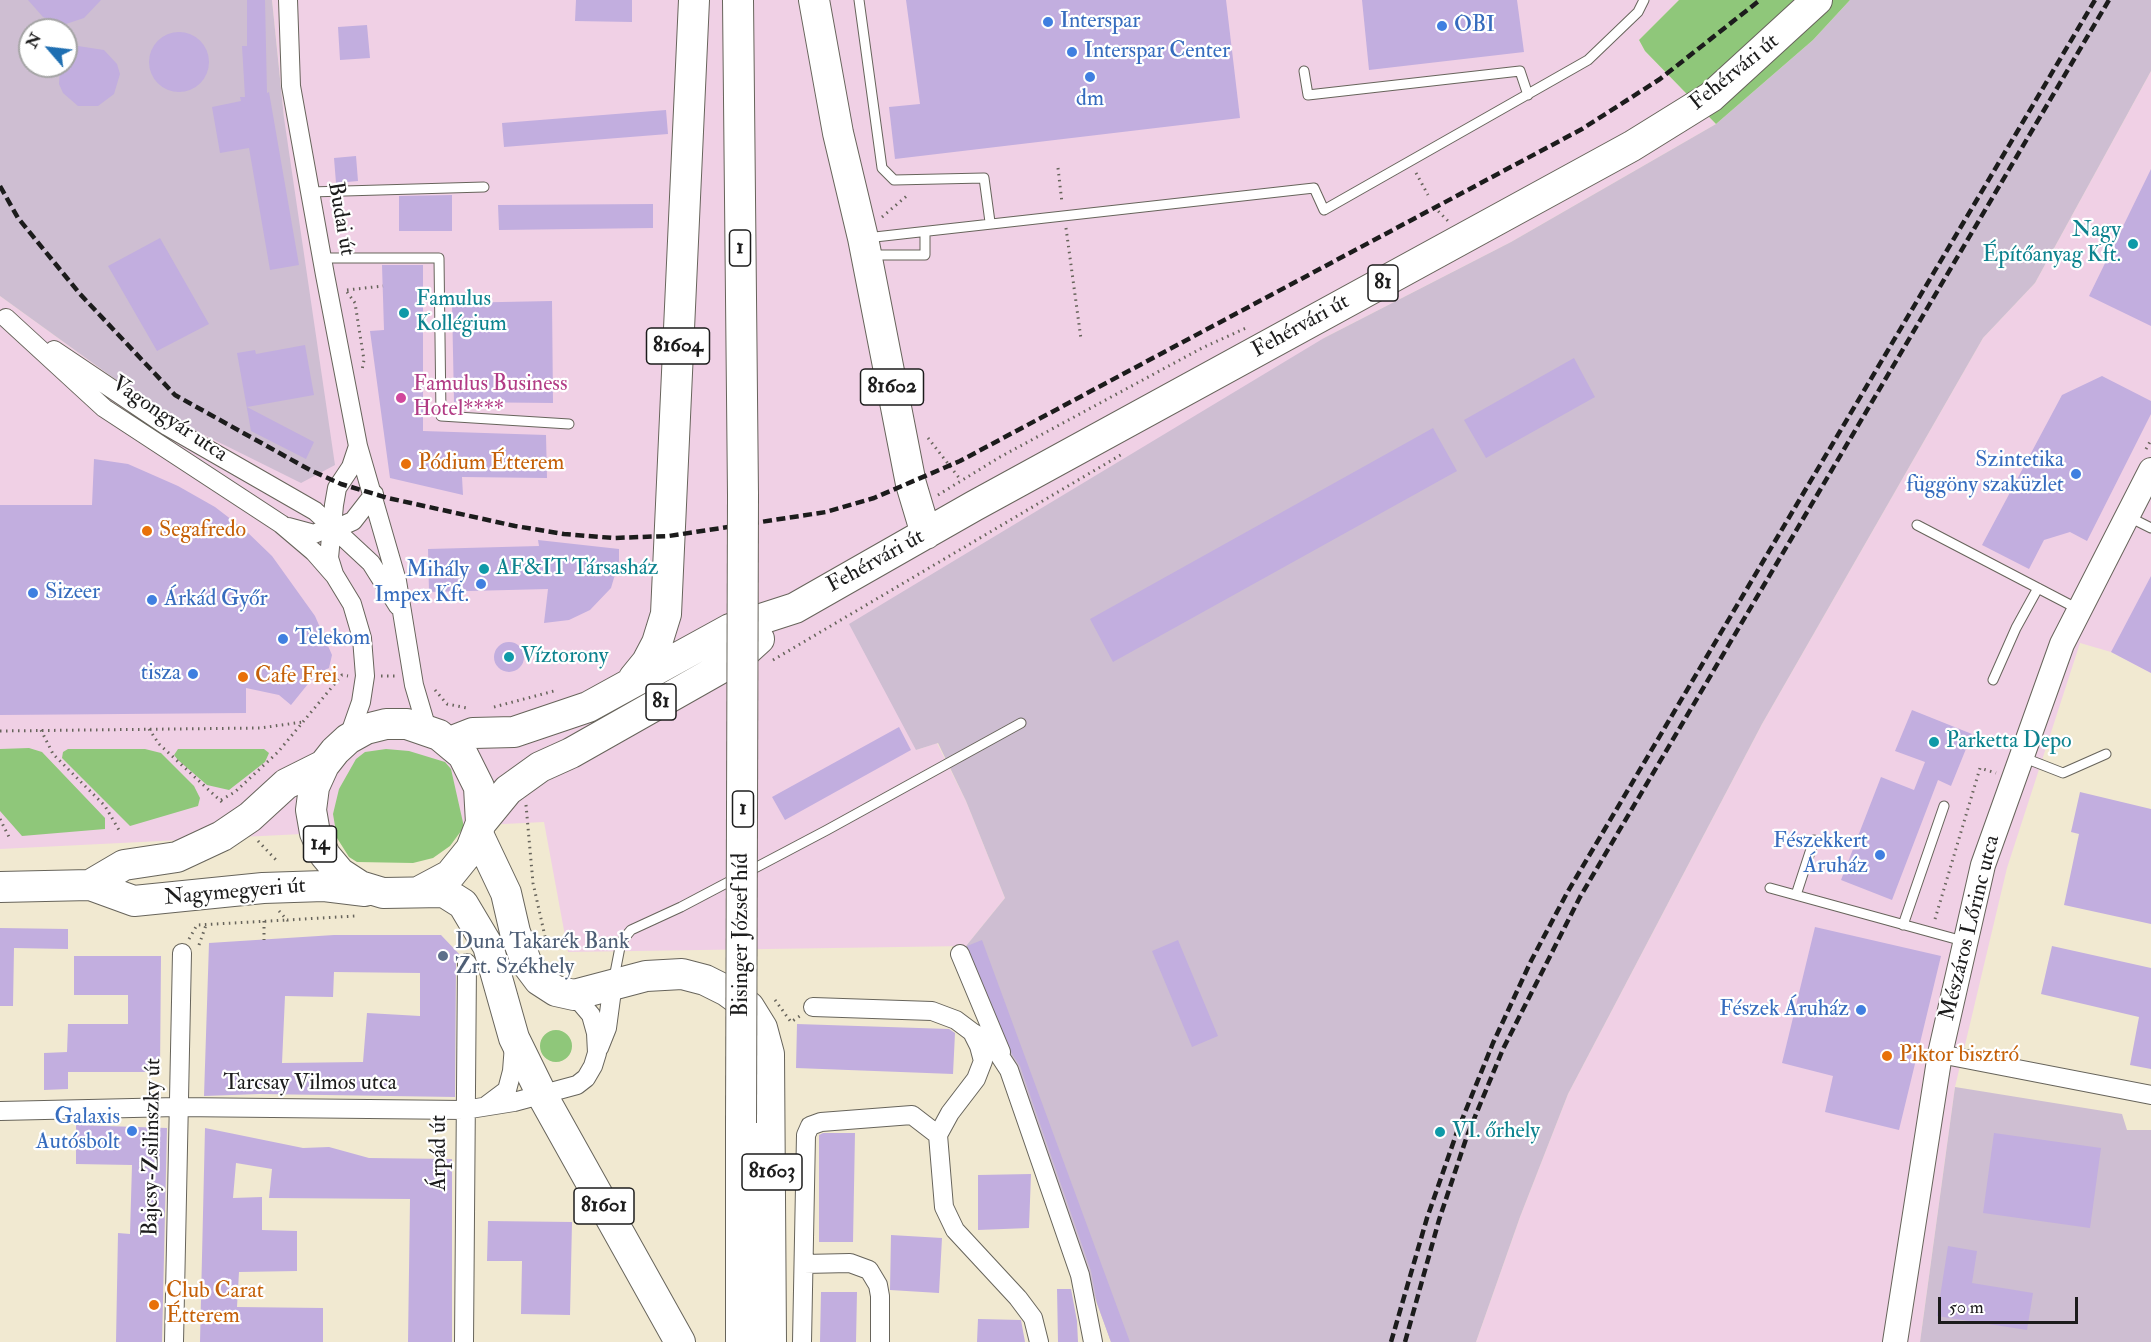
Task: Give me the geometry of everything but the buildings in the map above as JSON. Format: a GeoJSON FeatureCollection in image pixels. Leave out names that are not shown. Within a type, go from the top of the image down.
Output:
{"type":"FeatureCollection","features":[{"type":"Feature","properties":{"kind":"main road","name":"81604"},"geometry":{"type":"LineString","coordinates":[[631,682],[647,662],[657,643],[666,614],[694,0]]}},
{"type":"Feature","properties":{"kind":"main road","name":"Bisinger József híd"},"geometry":{"type":"LineString","coordinates":[[738,0],[743,495],[741,1342]]}},
{"type":"Feature","properties":{"kind":"main road","name":"81602"},"geometry":{"type":"LineString","coordinates":[[814,0],[838,133],[865,247],[911,484],[922,522]]}},
{"type":"Feature","properties":{"kind":"main road","name":"Fehérvári út"},"geometry":{"type":"LineString","coordinates":[[479,828],[518,782],[540,767],[571,753],[737,659],[795,608],[922,522],[1642,140],[1712,97],[1817,0]]}},
{"type":"Feature","properties":{"kind":"main road","name":"Fehérvári út"},"geometry":{"type":"LineString","coordinates":[[439,736],[514,732],[588,707],[730,629],[795,608]]}},
{"type":"Feature","properties":{"kind":"main road","name":"14"},"geometry":{"type":"LineString","coordinates":[[439,736],[407,724],[386,724],[366,729],[348,739],[324,765],[314,787],[312,810],[315,833],[325,855],[340,873],[360,886],[382,893],[401,894],[420,891],[450,875],[462,863],[479,828]]}},
{"type":"Feature","properties":{"kind":"main road"},"geometry":{"type":"LineString","coordinates":[[439,736],[463,755],[479,787],[479,828],[507,893],[515,932],[527,964],[539,980],[556,991],[574,995]]}},
{"type":"Feature","properties":{"kind":"main road","name":"Nagymegyeri út"},"geometry":{"type":"LineString","coordinates":[[90,885],[124,865],[177,856],[222,836],[250,818],[286,784],[324,765]]}},
{"type":"Feature","properties":{"kind":"main road","name":"Nagymegyeri út"},"geometry":{"type":"LineString","coordinates":[[0,887],[90,885],[134,901],[263,888],[324,886],[382,893]]}},
{"type":"Feature","properties":{"kind":"main road","name":"81601"},"geometry":{"type":"LineString","coordinates":[[420,891],[444,892],[463,904],[472,917],[488,946],[514,1038],[542,1095],[680,1342]]}},
{"type":"Feature","properties":{"kind":"main road","name":"81603"},"geometry":{"type":"LineString","coordinates":[[574,995],[646,976],[682,974],[705,980],[727,991],[749,1007],[762,1028],[770,1066],[771,1342]]}},
{"type":"Feature","properties":{"kind":"street","name":"Budai út"},"geometry":{"type":"LineString","coordinates":[[288,0],[291,86],[358,446],[374,494],[400,594],[416,695],[439,736]]}},
{"type":"Feature","properties":{"kind":"street","name":"Vagongyár utca"},"geometry":{"type":"LineString","coordinates":[[3,315],[167,426],[315,511],[332,526]]}},
{"type":"Feature","properties":{"kind":"street","name":"Vagongyár utca"},"geometry":{"type":"LineString","coordinates":[[3,315],[104,408],[281,524],[314,552],[335,576]]}},
{"type":"Feature","properties":{"kind":"street"},"geometry":{"type":"LineString","coordinates":[[348,739],[361,702],[365,676],[362,638],[352,604],[335,576],[329,558],[337,488],[351,467],[358,446]]}},
{"type":"Feature","properties":{"kind":"street","name":"Mészáros Lőrinc utca"},"geometry":{"type":"LineString","coordinates":[[1895,1342],[1940,1054],[1983,865],[2062,644],[2151,470]]}},
{"type":"Feature","properties":{"kind":"street"},"geometry":{"type":"LineString","coordinates":[[294,500],[326,494],[337,488]]}},
{"type":"Feature","properties":{"kind":"street"},"geometry":{"type":"LineString","coordinates":[[281,524],[307,534],[322,532],[332,526],[353,521],[374,494]]}},
{"type":"Feature","properties":{"kind":"street","name":"Budai út"},"geometry":{"type":"LineString","coordinates":[[332,526],[371,563],[401,610]]}},
{"type":"Feature","properties":{"kind":"street","name":"Bajcsy-Zsilinszky út"},"geometry":{"type":"LineString","coordinates":[[174,1342],[177,1107],[182,953]]}},
{"type":"Feature","properties":{"kind":"street"},"geometry":{"type":"LineString","coordinates":[[960,954],[1009,1070],[1080,1275],[1093,1342]]}},
{"type":"Feature","properties":{"kind":"street","name":"Árpád út"},"geometry":{"type":"LineString","coordinates":[[464,1342],[464,1110],[467,963]]}},
{"type":"Feature","properties":{"kind":"street","name":"Tarcsay Vilmos utca"},"geometry":{"type":"LineString","coordinates":[[0,1111],[177,1107],[464,1110],[485,1107],[577,1085],[586,1078],[607,1028],[613,984]]}},
{"type":"Feature","properties":{"kind":"street"},"geometry":{"type":"LineString","coordinates":[[574,995],[591,1015],[597,1053]]}},
{"type":"Feature","properties":{"kind":"street"},"geometry":{"type":"LineString","coordinates":[[813,1007],[932,1011],[956,1020],[992,1044],[1009,1070]]}},
{"type":"Feature","properties":{"kind":"street"},"geometry":{"type":"LineString","coordinates":[[972,1032],[980,1046],[983,1061],[976,1079],[950,1113],[938,1135],[944,1207],[955,1230],[1018,1298],[1033,1318],[1039,1342]]}},
{"type":"Feature","properties":{"kind":"street"},"geometry":{"type":"LineString","coordinates":[[485,1107],[507,1090],[512,1071],[514,1038]]}},
{"type":"Feature","properties":{"kind":"street"},"geometry":{"type":"LineString","coordinates":[[1940,1054],[2151,1095]]}},
{"type":"Feature","properties":{"kind":"street"},"geometry":{"type":"LineString","coordinates":[[802,1342],[806,1135],[810,1126],[821,1122],[912,1115],[938,1135]]}},
{"type":"Feature","properties":{"kind":"street"},"geometry":{"type":"LineString","coordinates":[[804,1264],[850,1263],[869,1270],[878,1285],[880,1296],[880,1342]]}},
{"type":"Feature","properties":{"kind":"lane"},"geometry":{"type":"LineString","coordinates":[[859,0],[882,168],[894,180],[984,178],[990,222]]}},
{"type":"Feature","properties":{"kind":"lane"},"geometry":{"type":"LineString","coordinates":[[865,247],[925,233],[990,222],[1314,188],[1324,210],[1588,60],[1638,12],[1644,0]]}},
{"type":"Feature","properties":{"kind":"lane"},"geometry":{"type":"LineString","coordinates":[[1304,71],[1308,95],[1520,70],[1528,95]]}},
{"type":"Feature","properties":{"kind":"lane"},"geometry":{"type":"LineString","coordinates":[[310,192],[484,187]]}},
{"type":"Feature","properties":{"kind":"lane"},"geometry":{"type":"LineString","coordinates":[[865,247],[925,255],[925,233]]}},
{"type":"Feature","properties":{"kind":"lane"},"geometry":{"type":"LineString","coordinates":[[322,258],[439,258],[441,416],[569,424]]}},
{"type":"Feature","properties":{"kind":"lane"},"geometry":{"type":"LineString","coordinates":[[2127,517],[2151,528]]}},
{"type":"Feature","properties":{"kind":"lane"},"geometry":{"type":"LineString","coordinates":[[1917,525],[2080,610]]}},
{"type":"Feature","properties":{"kind":"lane"},"geometry":{"type":"LineString","coordinates":[[1993,680],[2016,628],[2038,588]]}},
{"type":"Feature","properties":{"kind":"lane"},"geometry":{"type":"LineString","coordinates":[[613,984],[621,942],[631,930],[681,907],[827,830],[1021,723]]}},
{"type":"Feature","properties":{"kind":"lane"},"geometry":{"type":"LineString","coordinates":[[2022,758],[2063,773],[2106,754]]}},
{"type":"Feature","properties":{"kind":"lane"},"geometry":{"type":"LineString","coordinates":[[1903,925],[1944,806]]}},
{"type":"Feature","properties":{"kind":"lane"},"geometry":{"type":"LineString","coordinates":[[1796,895],[1814,840]]}},
{"type":"Feature","properties":{"kind":"lane"},"geometry":{"type":"LineString","coordinates":[[1770,888],[1966,942]]}},
{"type":"Feature","properties":{"kind":"path"},"geometry":{"type":"LineString","coordinates":[[1410,161],[1428,195]]}},
{"type":"Feature","properties":{"kind":"path"},"geometry":{"type":"LineString","coordinates":[[1058,168],[1081,339]]}},
{"type":"Feature","properties":{"kind":"path"},"geometry":{"type":"LineString","coordinates":[[1434,207],[1450,223],[1440,229]]}},
{"type":"Feature","properties":{"kind":"path"},"geometry":{"type":"LineString","coordinates":[[345,290],[383,286]]}},
{"type":"Feature","properties":{"kind":"path"},"geometry":{"type":"LineString","coordinates":[[922,522],[960,479],[1202,348],[1249,326]]}},
{"type":"Feature","properties":{"kind":"path"},"geometry":{"type":"LineString","coordinates":[[149,729],[159,744],[221,800],[256,773],[303,723],[342,675],[365,676]]}},
{"type":"Feature","properties":{"kind":"path"},"geometry":{"type":"LineString","coordinates":[[433,683],[435,691],[447,704],[474,710]]}},
{"type":"Feature","properties":{"kind":"path"},"geometry":{"type":"LineString","coordinates":[[491,707],[562,689]]}},
{"type":"Feature","properties":{"kind":"path"},"geometry":{"type":"LineString","coordinates":[[0,730],[260,728],[303,723]]}},
{"type":"Feature","properties":{"kind":"path"},"geometry":{"type":"LineString","coordinates":[[41,730],[53,754],[105,806],[119,830]]}},
{"type":"Feature","properties":{"kind":"path"},"geometry":{"type":"LineString","coordinates":[[518,782],[526,799],[533,884]]}},
{"type":"Feature","properties":{"kind":"path"},"geometry":{"type":"LineString","coordinates":[[0,819],[10,839]]}},
{"type":"Feature","properties":{"kind":"path"},"geometry":{"type":"LineString","coordinates":[[255,837],[278,863]]}},
{"type":"Feature","properties":{"kind":"path"},"geometry":{"type":"LineString","coordinates":[[196,925],[287,920]]}},
{"type":"Feature","properties":{"kind":"path"},"geometry":{"type":"LineString","coordinates":[[264,921],[264,940]]}},
{"type":"Feature","properties":{"kind":"path"},"geometry":{"type":"LineString","coordinates":[[199,945],[206,925]]}},
{"type":"Feature","properties":{"kind":"shaded area"},"geometry":{"type":"Polygon","coordinates":[[[0,0],[272,0],[284,118],[335,465],[301,483],[166,416],[0,296],[0,0]]]}},
{"type":"Feature","properties":{"kind":"shaded area"},"geometry":{"type":"Polygon","coordinates":[[[272,0],[1679,0],[1639,40],[1645,51],[1716,124],[1511,242],[1324,338],[916,750],[937,743],[966,801],[1005,898],[966,946],[568,952],[544,822],[0,849],[0,296],[166,416],[284,118],[272,0]]]}},
{"type":"Feature","properties":{"kind":"shaded area"},"geometry":{"type":"Polygon","coordinates":[[[1850,0],[2151,0],[2151,71],[2035,283],[1983,338],[1762,724],[1568,1094],[1520,1217],[1476,1342],[1111,1342],[966,946],[1005,898],[966,801],[938,743],[916,750],[849,624],[1324,338],[1511,242],[1716,124],[1813,40],[1850,0]]]}},
{"type":"Feature","properties":{"kind":"shaded area"},"geometry":{"type":"Polygon","coordinates":[[[2151,71],[2151,673],[2111,652],[2080,643],[2007,868],[1955,1087],[1920,1342],[1476,1342],[1520,1217],[1568,1094],[1762,724],[1983,338],[2035,283],[2151,71]]]}},
{"type":"Feature","properties":{"kind":"shaded area"},"geometry":{"type":"Polygon","coordinates":[[[1955,1087],[2122,1114],[2127,1130],[2151,1130],[2151,1342],[1920,1342],[1955,1087]]]}},
{"type":"Feature","properties":{"kind":"green space"},"geometry":{"type":"Polygon","coordinates":[[[1679,0],[1850,0],[1813,40],[1716,124],[1645,51],[1639,40],[1679,0]]]}},
{"type":"Feature","properties":{"kind":"green space"},"geometry":{"type":"Polygon","coordinates":[[[29,748],[42,752],[105,818],[105,829],[22,836],[0,811],[0,749],[29,748]]]}},
{"type":"Feature","properties":{"kind":"green space"},"geometry":{"type":"Polygon","coordinates":[[[68,749],[145,749],[161,753],[194,786],[200,798],[198,806],[130,826],[62,758],[63,752],[68,749]]]}},
{"type":"Feature","properties":{"kind":"green space"},"geometry":{"type":"Polygon","coordinates":[[[178,749],[264,749],[269,753],[265,762],[229,790],[207,785],[178,760],[174,755],[178,749]]]}},
{"type":"Feature","properties":{"kind":"green space"},"geometry":{"type":"Polygon","coordinates":[[[386,749],[409,751],[445,762],[451,769],[464,827],[450,846],[433,858],[413,863],[357,862],[349,857],[337,838],[333,814],[339,789],[356,759],[365,752],[386,749]]]}},
{"type":"Feature","properties":{"kind":"green space"},"geometry":{"type":"Polygon","coordinates":[[[556,1030],[567,1035],[572,1046],[567,1057],[556,1062],[545,1057],[540,1046],[545,1035],[556,1030]]]}},
{"type":"Feature","properties":{"kind":"railway"},"geometry":{"type":"LineString","coordinates":[[0,186],[18,218],[80,294],[175,395],[310,470],[341,484],[388,498],[515,526],[564,534],[613,538],[669,536],[826,512],[874,498],[960,461],[1582,129],[1660,79],[1760,0]]}},
{"type":"Feature","properties":{"kind":"railway"},"geometry":{"type":"LineString","coordinates":[[1391,1342],[1427,1218],[1457,1132],[1493,1043],[1531,961],[1567,893],[2095,0]]}},
{"type":"Feature","properties":{"kind":"railway"},"geometry":{"type":"LineString","coordinates":[[1405,1342],[1439,1220],[1467,1136],[1503,1049],[1580,897],[2109,0]]}},
{"type":"Feature","properties":{"kind":"place","name":"Interspar"},"geometry":{"type":"Point","coordinates":[1048,22]}},
{"type":"Feature","properties":{"kind":"place","name":"OBI"},"geometry":{"type":"Point","coordinates":[1442,26]}},
{"type":"Feature","properties":{"kind":"place","name":"Interspar Center"},"geometry":{"type":"Point","coordinates":[1072,52]}},
{"type":"Feature","properties":{"kind":"place","name":"dm"},"geometry":{"type":"Point","coordinates":[1090,77]}},
{"type":"Feature","properties":{"kind":"place","name":"Nagy Építőanyag Kft."},"geometry":{"type":"Point","coordinates":[2133,244]}},
{"type":"Feature","properties":{"kind":"place","name":"Famulus Kollégium"},"geometry":{"type":"Point","coordinates":[404,313]}},
{"type":"Feature","properties":{"kind":"place","name":"Famulus Business Hotel****"},"geometry":{"type":"Point","coordinates":[401,398]}},
{"type":"Feature","properties":{"kind":"place","name":"Pódium Étterem"},"geometry":{"type":"Point","coordinates":[406,464]}},
{"type":"Feature","properties":{"kind":"place","name":"Szintetika függöny szaküzlet"},"geometry":{"type":"Point","coordinates":[2076,474]}},
{"type":"Feature","properties":{"kind":"place","name":"Segafredo"},"geometry":{"type":"Point","coordinates":[147,531]}},
{"type":"Feature","properties":{"kind":"place","name":"AF&IT Társasház"},"geometry":{"type":"Point","coordinates":[484,569]}},
{"type":"Feature","properties":{"kind":"place","name":"Mihály Impex Kft."},"geometry":{"type":"Point","coordinates":[481,584]}},
{"type":"Feature","properties":{"kind":"place","name":"Sizeer"},"geometry":{"type":"Point","coordinates":[33,593]}},
{"type":"Feature","properties":{"kind":"place","name":"Árkád Győr"},"geometry":{"type":"Point","coordinates":[152,600]}},
{"type":"Feature","properties":{"kind":"place","name":"Telekom"},"geometry":{"type":"Point","coordinates":[283,639]}},
{"type":"Feature","properties":{"kind":"place","name":"Víztorony"},"geometry":{"type":"Point","coordinates":[509,657]}},
{"type":"Feature","properties":{"kind":"place","name":"tisza"},"geometry":{"type":"Point","coordinates":[193,674]}},
{"type":"Feature","properties":{"kind":"place","name":"Cafe Frei"},"geometry":{"type":"Point","coordinates":[243,677]}},
{"type":"Feature","properties":{"kind":"place","name":"Parketta Depo"},"geometry":{"type":"Point","coordinates":[1934,742]}},
{"type":"Feature","properties":{"kind":"place","name":"Fészekkert Áruház"},"geometry":{"type":"Point","coordinates":[1880,855]}},
{"type":"Feature","properties":{"kind":"place","name":"Duna Takarék Bank Zrt. Székhely"},"geometry":{"type":"Point","coordinates":[443,956]}},
{"type":"Feature","properties":{"kind":"place","name":"Fészek Áruház"},"geometry":{"type":"Point","coordinates":[1861,1010]}},
{"type":"Feature","properties":{"kind":"place","name":"Piktor bisztró"},"geometry":{"type":"Point","coordinates":[1887,1056]}},
{"type":"Feature","properties":{"kind":"place","name":"Galaxis Autósbolt"},"geometry":{"type":"Point","coordinates":[132,1131]}},
{"type":"Feature","properties":{"kind":"place","name":"VI. őrhely"},"geometry":{"type":"Point","coordinates":[1440,1132]}},
{"type":"Feature","properties":{"kind":"place","name":"Club Carat Étterem"},"geometry":{"type":"Point","coordinates":[154,1305]}}]}
